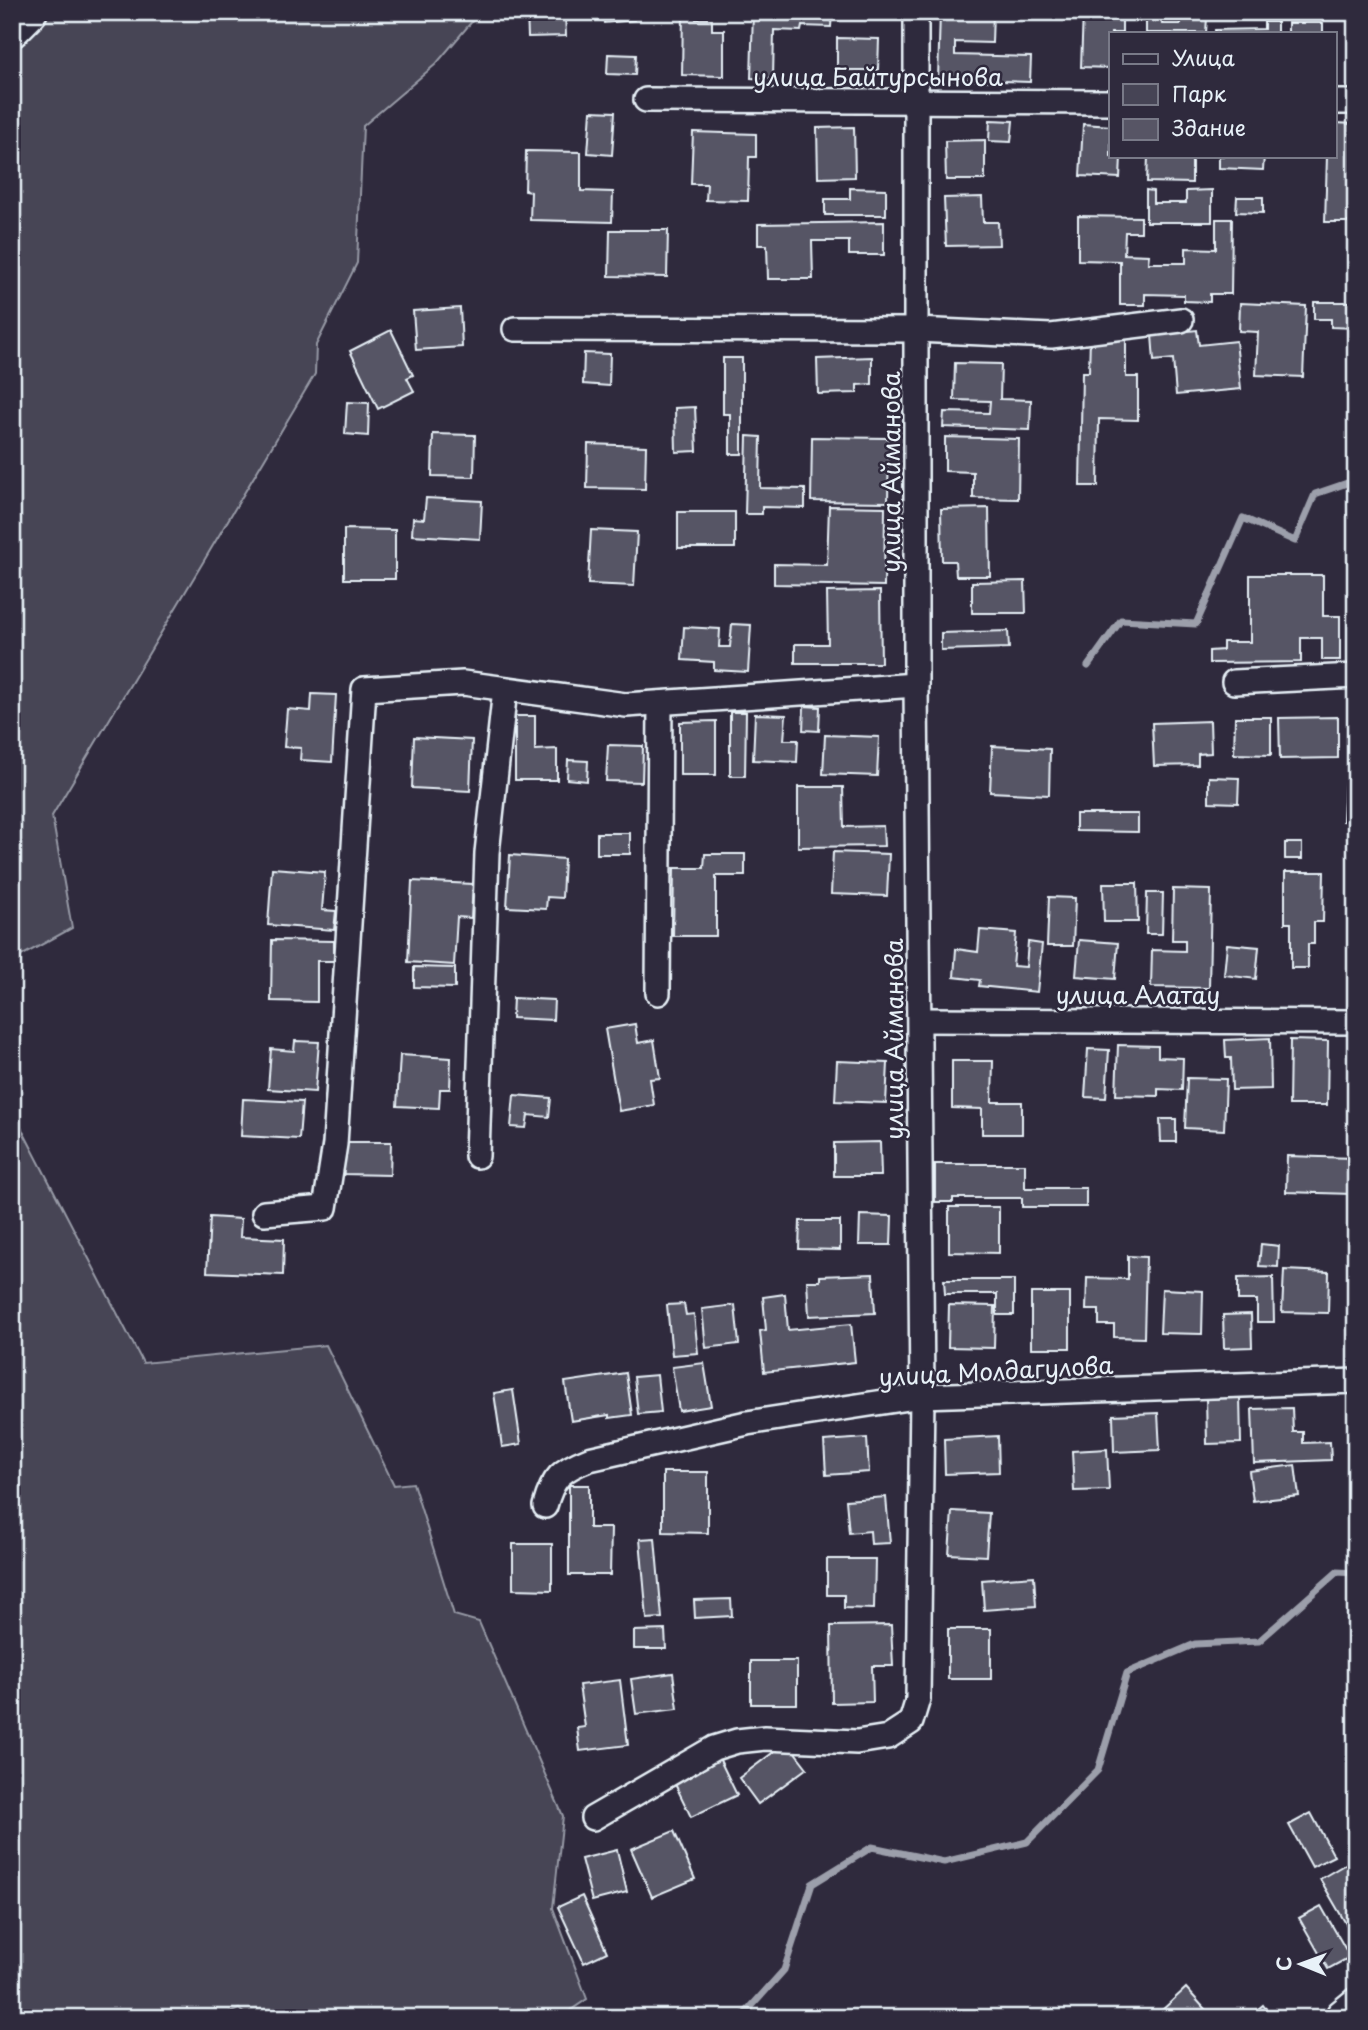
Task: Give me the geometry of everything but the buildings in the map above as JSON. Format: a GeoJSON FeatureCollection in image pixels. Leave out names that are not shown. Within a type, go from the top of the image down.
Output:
{"type":"FeatureCollection","features":[{"type":"Feature","properties":{"kind":"street"},"geometry":{"type":"LineString","coordinates":[[12,30],[30,12]]}},
{"type":"Feature","properties":{"kind":"street","name":"улица Айманова"},"geometry":{"type":"LineString","coordinates":[[593,1818],[713,1748],[737,1741],[765,1738],[858,1742],[888,1737],[911,1722],[918,1699],[922,1396],[916,685],[916,12]]}},
{"type":"Feature","properties":{"kind":"street","name":"улица Байтурсынова"},"geometry":{"type":"LineString","coordinates":[[646,100],[1109,102]]}},
{"type":"Feature","properties":{"kind":"street"},"geometry":{"type":"LineString","coordinates":[[1336,102],[1356,102]]}},
{"type":"Feature","properties":{"kind":"street"},"geometry":{"type":"LineString","coordinates":[[515,329],[916,330],[1051,336],[1181,320]]}},
{"type":"Feature","properties":{"kind":"street"},"geometry":{"type":"LineString","coordinates":[[1234,681],[1356,676]]}},
{"type":"Feature","properties":{"kind":"street"},"geometry":{"type":"LineString","coordinates":[[264,1213],[325,1208],[335,1144],[364,689],[463,683],[626,705],[916,685]]}},
{"type":"Feature","properties":{"kind":"street"},"geometry":{"type":"LineString","coordinates":[[477,1156],[487,853],[505,689]]}},
{"type":"Feature","properties":{"kind":"street"},"geometry":{"type":"LineString","coordinates":[[658,993],[660,703]]}},
{"type":"Feature","properties":{"kind":"street","name":"улица Алатау"},"geometry":{"type":"LineString","coordinates":[[920,1020],[1356,1021]]}},
{"type":"Feature","properties":{"kind":"street","name":"улица Молдагулова"},"geometry":{"type":"LineString","coordinates":[[545,1506],[551,1485],[566,1469],[589,1459],[747,1423],[922,1396],[1356,1381]]}},
{"type":"Feature","properties":{"kind":"street"},"geometry":{"type":"LineString","coordinates":[[1343,2018],[1339,2013],[1356,1999]]}},
{"type":"Feature","properties":{"kind":"green space"},"geometry":{"type":"Polygon","coordinates":[[[52,12],[480,12],[436,64],[363,126],[357,263],[316,345],[315,374],[52,816],[72,928],[12,961],[12,51],[52,12]]]}},
{"type":"Feature","properties":{"kind":"green space"},"geometry":{"type":"Polygon","coordinates":[[[12,1032],[16,1042],[14,1114],[143,1363],[326,1345],[394,1485],[413,1483],[454,1615],[479,1622],[563,1816],[553,1908],[587,1999],[559,2018],[249,2018],[239,2009],[216,2018],[12,2018],[12,1032]]]}},
{"type":"Feature","properties":{"kind":"waterway"},"geometry":{"type":"LineString","coordinates":[[1088,666],[1121,620],[1196,624],[1243,518],[1295,541],[1315,494],[1356,480]]}},
{"type":"Feature","properties":{"kind":"waterway"},"geometry":{"type":"LineString","coordinates":[[741,2018],[784,1970],[812,1884],[872,1847],[944,1862],[1027,1842],[1098,1770],[1127,1673],[1195,1644],[1259,1641],[1337,1572],[1356,1573]]}}]}
